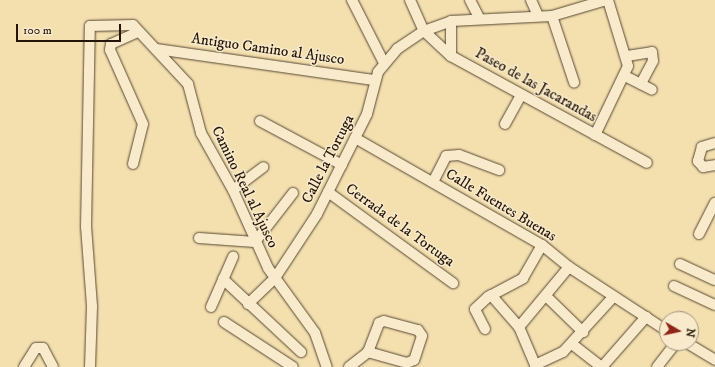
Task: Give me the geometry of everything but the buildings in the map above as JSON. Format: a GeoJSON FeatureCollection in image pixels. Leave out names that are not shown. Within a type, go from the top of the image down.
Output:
{"type":"FeatureCollection","features":[{"type":"Feature","properties":{"kind":"street"},"geometry":{"type":"LineString","coordinates":[[352,0],[384,63]]}},
{"type":"Feature","properties":{"kind":"street"},"geometry":{"type":"LineString","coordinates":[[410,0],[424,31]]}},
{"type":"Feature","properties":{"kind":"street"},"geometry":{"type":"LineString","coordinates":[[470,0],[479,18]]}},
{"type":"Feature","properties":{"kind":"street"},"geometry":{"type":"LineString","coordinates":[[531,0],[538,16]]}},
{"type":"Feature","properties":{"kind":"street","name":"Calle la Tortuga"},"geometry":{"type":"LineString","coordinates":[[248,304],[275,278],[328,192],[372,101],[374,80],[384,63],[397,49],[424,31],[451,21],[479,18],[552,16],[607,0]]}},
{"type":"Feature","properties":{"kind":"street","name":"Paseo de las Jacarandas"},"geometry":{"type":"LineString","coordinates":[[424,31],[451,56],[594,135],[625,76],[628,56],[607,0]]}},
{"type":"Feature","properties":{"kind":"street"},"geometry":{"type":"LineString","coordinates":[[552,16],[574,82]]}},
{"type":"Feature","properties":{"kind":"street"},"geometry":{"type":"LineString","coordinates":[[451,21],[451,56]]}},
{"type":"Feature","properties":{"kind":"street"},"geometry":{"type":"LineString","coordinates":[[90,367],[92,306],[86,227],[90,26],[136,28]]}},
{"type":"Feature","properties":{"kind":"street"},"geometry":{"type":"LineString","coordinates":[[133,164],[143,124],[110,50],[111,44],[136,28]]}},
{"type":"Feature","properties":{"kind":"street","name":"Camino Real al Ajusco"},"geometry":{"type":"LineString","coordinates":[[136,28],[188,84],[200,133],[233,190],[255,242],[275,278],[314,333],[327,367]]}},
{"type":"Feature","properties":{"kind":"street","name":"Antiguo Camino al Ajusco"},"geometry":{"type":"LineString","coordinates":[[156,49],[374,80]]}},
{"type":"Feature","properties":{"kind":"street"},"geometry":{"type":"LineString","coordinates":[[628,56],[652,52],[653,61],[641,84]]}},
{"type":"Feature","properties":{"kind":"street"},"geometry":{"type":"LineString","coordinates":[[625,76],[652,90]]}},
{"type":"Feature","properties":{"kind":"street"},"geometry":{"type":"LineString","coordinates":[[505,124],[521,95]]}},
{"type":"Feature","properties":{"kind":"street"},"geometry":{"type":"LineString","coordinates":[[260,121],[342,165]]}},
{"type":"Feature","properties":{"kind":"street"},"geometry":{"type":"LineString","coordinates":[[594,135],[647,163]]}},
{"type":"Feature","properties":{"kind":"street","name":"Calle Fuentes Buenas"},"geometry":{"type":"LineString","coordinates":[[355,138],[542,245],[569,267],[659,326]]}},
{"type":"Feature","properties":{"kind":"street"},"geometry":{"type":"LineString","coordinates":[[715,143],[702,147],[698,161],[703,167],[715,165]]}},
{"type":"Feature","properties":{"kind":"street"},"geometry":{"type":"LineString","coordinates":[[433,182],[446,156],[458,155],[499,170]]}},
{"type":"Feature","properties":{"kind":"street"},"geometry":{"type":"LineString","coordinates":[[233,190],[263,167]]}},
{"type":"Feature","properties":{"kind":"street","name":"Cerrada de la Tortuga"},"geometry":{"type":"LineString","coordinates":[[328,192],[454,283]]}},
{"type":"Feature","properties":{"kind":"street"},"geometry":{"type":"LineString","coordinates":[[199,238],[255,242],[293,193]]}},
{"type":"Feature","properties":{"kind":"street"},"geometry":{"type":"LineString","coordinates":[[699,234],[715,203]]}},
{"type":"Feature","properties":{"kind":"street"},"geometry":{"type":"LineString","coordinates":[[485,329],[475,309],[491,295],[523,278],[542,245]]}},
{"type":"Feature","properties":{"kind":"street"},"geometry":{"type":"LineString","coordinates":[[211,307],[233,257]]}},
{"type":"Feature","properties":{"kind":"street"},"geometry":{"type":"LineString","coordinates":[[680,264],[715,280]]}},
{"type":"Feature","properties":{"kind":"street"},"geometry":{"type":"LineString","coordinates":[[519,327],[569,267]]}},
{"type":"Feature","properties":{"kind":"street"},"geometry":{"type":"LineString","coordinates":[[223,279],[301,352]]}},
{"type":"Feature","properties":{"kind":"street"},"geometry":{"type":"LineString","coordinates":[[674,286],[715,305]]}},
{"type":"Feature","properties":{"kind":"street"},"geometry":{"type":"LineString","coordinates":[[491,295],[519,327],[536,366],[572,344],[613,297]]}},
{"type":"Feature","properties":{"kind":"street"},"geometry":{"type":"LineString","coordinates":[[546,296],[583,332]]}},
{"type":"Feature","properties":{"kind":"street"},"geometry":{"type":"LineString","coordinates":[[572,344],[601,367],[646,317]]}},
{"type":"Feature","properties":{"kind":"street"},"geometry":{"type":"LineString","coordinates":[[349,367],[368,352],[379,322],[384,321],[418,330],[422,336],[414,360],[407,363],[368,352]]}},
{"type":"Feature","properties":{"kind":"street"},"geometry":{"type":"LineString","coordinates":[[224,322],[293,367]]}},
{"type":"Feature","properties":{"kind":"street"},"geometry":{"type":"LineString","coordinates":[[24,367],[36,348],[43,348],[53,367]]}},
{"type":"Feature","properties":{"kind":"street"},"geometry":{"type":"LineString","coordinates":[[699,350],[715,360]]}},
{"type":"Feature","properties":{"kind":"street"},"geometry":{"type":"LineString","coordinates":[[656,367],[669,351]]}}]}
